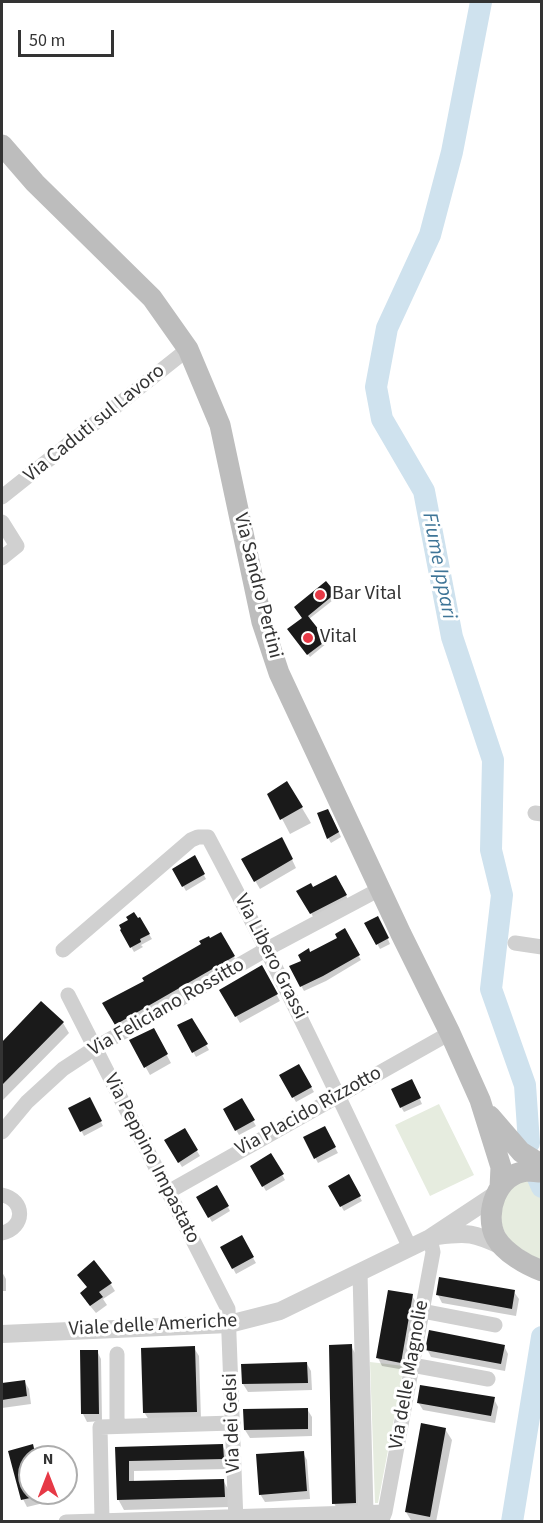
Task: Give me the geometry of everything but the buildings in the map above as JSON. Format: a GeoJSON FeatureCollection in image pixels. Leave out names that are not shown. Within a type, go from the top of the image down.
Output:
{"type":"FeatureCollection","features":[{"type":"Feature","properties":{"kind":"main road","name":"Via Sandro Pertini"},"geometry":{"type":"LineString","coordinates":[[2,145],[35,183],[152,298],[188,349],[220,425],[262,622],[279,673],[480,1100]]}},
{"type":"Feature","properties":{"kind":"main road"},"geometry":{"type":"LineString","coordinates":[[480,1100],[521,1152],[542,1165]]}},
{"type":"Feature","properties":{"kind":"main road"},"geometry":{"type":"LineString","coordinates":[[480,1100],[501,1167],[497,1192],[491,1207],[493,1231],[502,1246],[542,1271]]}},
{"type":"Feature","properties":{"kind":"main road"},"geometry":{"type":"LineString","coordinates":[[497,1192],[516,1175],[527,1171],[542,1172]]}},
{"type":"Feature","properties":{"kind":"street","name":"Via Caduti sul Lavoro"},"geometry":{"type":"LineString","coordinates":[[2,497],[188,349]]}},
{"type":"Feature","properties":{"kind":"street"},"geometry":{"type":"LineString","coordinates":[[2,522],[17,546],[2,558]]}},
{"type":"Feature","properties":{"kind":"street","name":"Via Libero Grassi"},"geometry":{"type":"LineString","coordinates":[[63,950],[191,840],[208,837],[267,949],[339,1095],[410,1248]]}},
{"type":"Feature","properties":{"kind":"street","name":"Via Feliciano Rossitto"},"geometry":{"type":"LineString","coordinates":[[2,1132],[27,1102],[63,1069],[95,1048],[267,949],[380,889]]}},
{"type":"Feature","properties":{"kind":"street"},"geometry":{"type":"LineString","coordinates":[[515,943],[542,947]]}},
{"type":"Feature","properties":{"kind":"street","name":"Via Peppino Impastato"},"geometry":{"type":"LineString","coordinates":[[68,995],[228,1309],[229,1324]]}},
{"type":"Feature","properties":{"kind":"street","name":"Via Placido Rizzotto"},"geometry":{"type":"LineString","coordinates":[[168,1192],[450,1033]]}},
{"type":"Feature","properties":{"kind":"street"},"geometry":{"type":"LineString","coordinates":[[430,1238],[497,1192]]}},
{"type":"Feature","properties":{"kind":"street"},"geometry":{"type":"LineString","coordinates":[[2,1195],[10,1197],[15,1202],[20,1214],[15,1227],[2,1233]]}},
{"type":"Feature","properties":{"kind":"street"},"geometry":{"type":"LineString","coordinates":[[430,1238],[468,1233],[502,1246]]}},
{"type":"Feature","properties":{"kind":"street","name":"Viale delle Americhe"},"geometry":{"type":"LineString","coordinates":[[2,1334],[229,1324],[280,1311],[430,1238]]}},
{"type":"Feature","properties":{"kind":"street","name":"Via delle Magnolie"},"geometry":{"type":"LineString","coordinates":[[66,1521],[302,1518],[366,1513],[383,1517],[433,1252],[430,1238]]}},
{"type":"Feature","properties":{"kind":"street","name":"Via delle Magnolie"},"geometry":{"type":"LineString","coordinates":[[360,1273],[366,1513]]}},
{"type":"Feature","properties":{"kind":"street"},"geometry":{"type":"LineString","coordinates":[[422,1311],[495,1324]]}},
{"type":"Feature","properties":{"kind":"street","name":"Via dei Gelsi"},"geometry":{"type":"LineString","coordinates":[[229,1324],[236,1519]]}},
{"type":"Feature","properties":{"kind":"street"},"geometry":{"type":"LineString","coordinates":[[117,1354],[117,1426]]}},
{"type":"Feature","properties":{"kind":"street"},"geometry":{"type":"LineString","coordinates":[[412,1365],[488,1379]]}},
{"type":"Feature","properties":{"kind":"street"},"geometry":{"type":"LineString","coordinates":[[102,1521],[100,1427],[233,1423]]}},
{"type":"Feature","properties":{"kind":"shaded area"},"geometry":{"type":"Polygon","coordinates":[[[439,1104],[474,1175],[430,1196],[395,1125],[439,1104]]]}},
{"type":"Feature","properties":{"kind":"shaded area"},"geometry":{"type":"Polygon","coordinates":[[[541,1178],[541,1261],[510,1240],[503,1229],[501,1213],[506,1197],[516,1184],[525,1179],[541,1178]]]}},
{"type":"Feature","properties":{"kind":"shaded area"},"geometry":{"type":"Polygon","coordinates":[[[370,1362],[404,1366],[378,1503],[375,1503],[370,1362]]]}},
{"type":"Feature","properties":{"kind":"waterway","name":"Fiume Ippari"},"geometry":{"type":"LineString","coordinates":[[481,2],[452,152],[430,235],[387,328],[376,387],[382,419],[424,491],[452,637],[493,760],[491,850],[502,895],[491,989],[525,1085],[529,1143]]}},
{"type":"Feature","properties":{"kind":"waterway","name":"Fiume Ippari"},"geometry":{"type":"LineString","coordinates":[[538,1178],[542,1187]]}},
{"type":"Feature","properties":{"kind":"waterway","name":"Fiume Ippari"},"geometry":{"type":"LineString","coordinates":[[512,1522],[542,1337]]}},
{"type":"Feature","properties":{"kind":"place","name":"Bar Vital"},"geometry":{"type":"Point","coordinates":[320,595]}},
{"type":"Feature","properties":{"kind":"place","name":"Vital"},"geometry":{"type":"Point","coordinates":[308,638]}}]}
